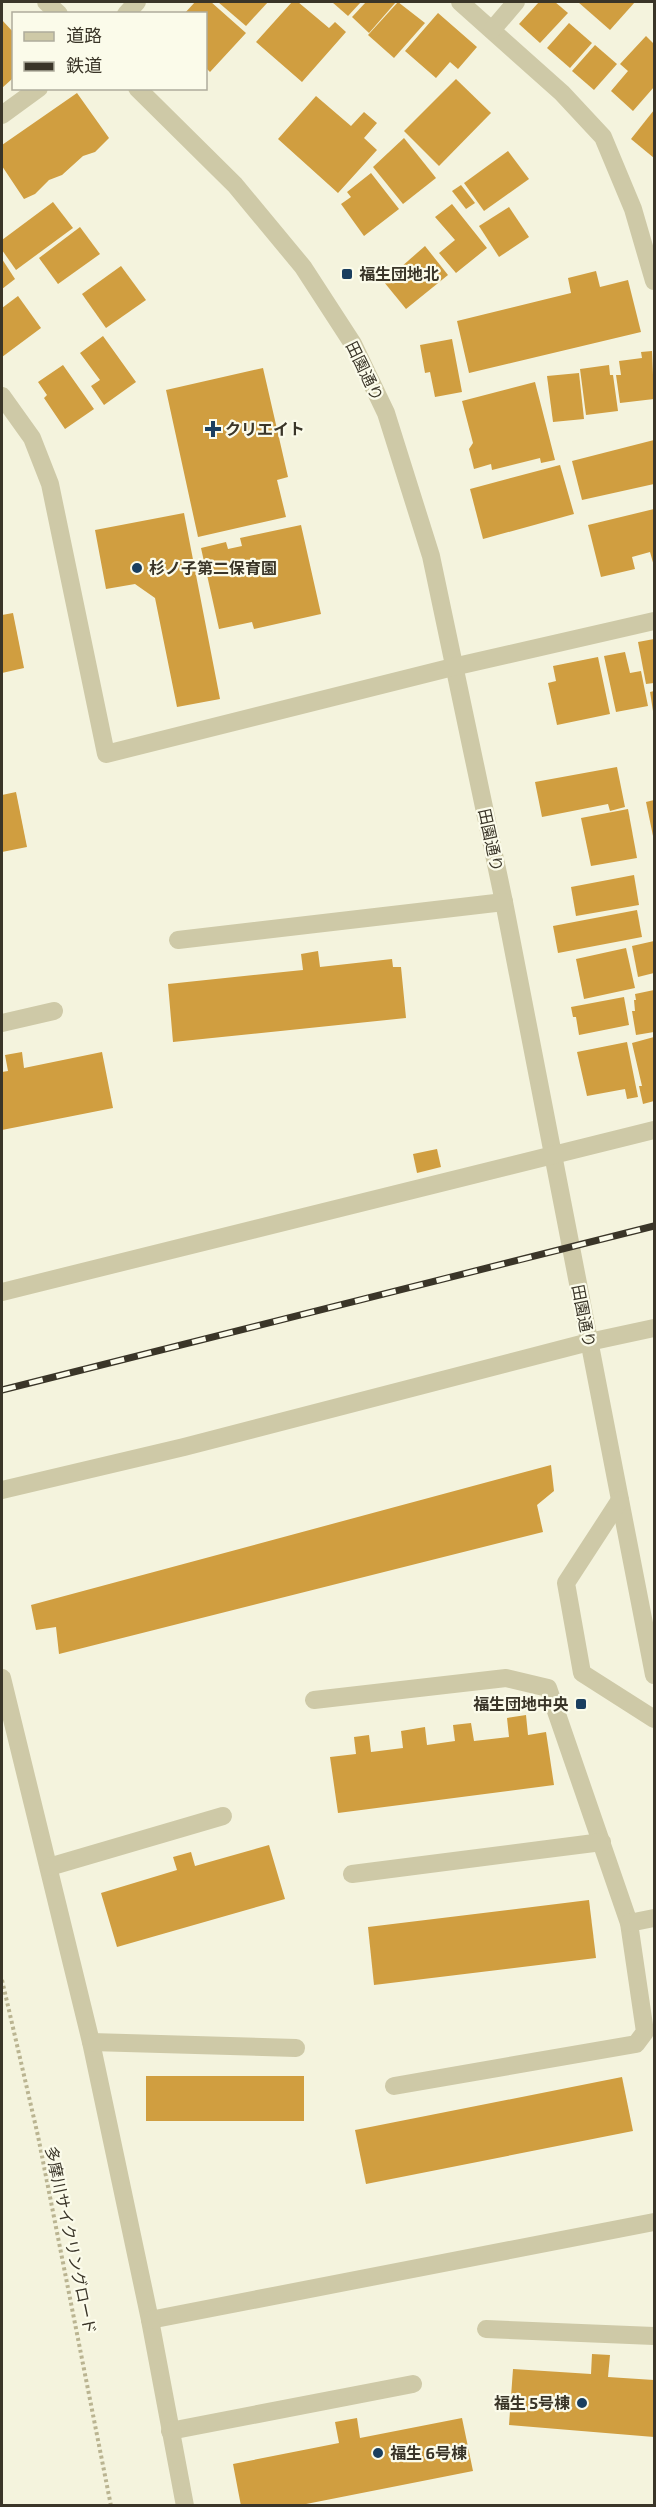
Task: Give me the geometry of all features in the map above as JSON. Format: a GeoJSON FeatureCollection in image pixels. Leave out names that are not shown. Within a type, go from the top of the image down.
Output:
{"type":"FeatureCollection","features":[{"type":"Feature","properties":{"kind":"street"},"geometry":{"type":"LineString","coordinates":[[460,2],[562,93],[603,137],[633,208],[654,281]]}},
{"type":"Feature","properties":{"kind":"street"},"geometry":{"type":"LineString","coordinates":[[492,30],[516,2]]}},
{"type":"Feature","properties":{"kind":"street"},"geometry":{"type":"LineString","coordinates":[[2,115],[36,90]]}},
{"type":"Feature","properties":{"kind":"street","name":"田園通り"},"geometry":{"type":"LineString","coordinates":[[139,90],[234,185],[303,267],[353,344],[386,413],[431,556],[504,902],[654,1675]]}},
{"type":"Feature","properties":{"kind":"street"},"geometry":{"type":"LineString","coordinates":[[2,396],[32,438],[50,484],[106,754],[453,667],[654,621]]}},
{"type":"Feature","properties":{"kind":"street"},"geometry":{"type":"LineString","coordinates":[[178,940],[504,902]]}},
{"type":"Feature","properties":{"kind":"street"},"geometry":{"type":"LineString","coordinates":[[2,1023],[54,1011]]}},
{"type":"Feature","properties":{"kind":"street"},"geometry":{"type":"LineString","coordinates":[[2,1292],[654,1130]]}},
{"type":"Feature","properties":{"kind":"street"},"geometry":{"type":"LineString","coordinates":[[2,1490],[184,1447],[589,1342],[654,1328]]}},
{"type":"Feature","properties":{"kind":"street"},"geometry":{"type":"LineString","coordinates":[[620,1500],[566,1583],[582,1673],[654,1719]]}},
{"type":"Feature","properties":{"kind":"street"},"geometry":{"type":"LineString","coordinates":[[2,1678],[92,2042],[150,2320],[185,2505]]}},
{"type":"Feature","properties":{"kind":"street"},"geometry":{"type":"LineString","coordinates":[[314,1700],[506,1678],[548,1688],[629,1923],[645,2032],[636,2044],[394,2086]]}},
{"type":"Feature","properties":{"kind":"street"},"geometry":{"type":"LineString","coordinates":[[49,1867],[223,1816]]}},
{"type":"Feature","properties":{"kind":"street"},"geometry":{"type":"LineString","coordinates":[[352,1874],[602,1842]]}},
{"type":"Feature","properties":{"kind":"street"},"geometry":{"type":"LineString","coordinates":[[629,1923],[654,1918]]}},
{"type":"Feature","properties":{"kind":"street"},"geometry":{"type":"LineString","coordinates":[[92,2042],[296,2048]]}},
{"type":"Feature","properties":{"kind":"street"},"geometry":{"type":"LineString","coordinates":[[150,2320],[654,2222]]}},
{"type":"Feature","properties":{"kind":"street"},"geometry":{"type":"LineString","coordinates":[[486,2329],[654,2336]]}},
{"type":"Feature","properties":{"kind":"street"},"geometry":{"type":"LineString","coordinates":[[170,2431],[413,2384]]}},
{"type":"Feature","properties":{"kind":"path","name":"多摩川サイクリングロード"},"geometry":{"type":"LineString","coordinates":[[2,1980],[38,2136],[111,2505]]}},
{"type":"Feature","properties":{"kind":"building"},"geometry":{"type":"Polygon","coordinates":[[[195,2],[211,2],[246,33],[210,72],[207,69],[207,12],[186,12],[195,2]]]}},
{"type":"Feature","properties":{"kind":"building"},"geometry":{"type":"Polygon","coordinates":[[[218,2],[268,2],[246,26],[218,2]]]}},
{"type":"Feature","properties":{"kind":"building"},"geometry":{"type":"Polygon","coordinates":[[[292,2],[298,2],[329,28],[335,22],[346,32],[302,82],[256,42],[292,2]]]}},
{"type":"Feature","properties":{"kind":"building"},"geometry":{"type":"Polygon","coordinates":[[[332,2],[361,2],[348,16],[332,2]]]}},
{"type":"Feature","properties":{"kind":"building"},"geometry":{"type":"Polygon","coordinates":[[[366,2],[396,2],[369,33],[352,17],[366,2]]]}},
{"type":"Feature","properties":{"kind":"building"},"geometry":{"type":"Polygon","coordinates":[[[398,2],[425,23],[394,58],[368,35],[398,2]]]}},
{"type":"Feature","properties":{"kind":"building"},"geometry":{"type":"Polygon","coordinates":[[[539,2],[555,2],[568,13],[540,43],[519,24],[539,2]]]}},
{"type":"Feature","properties":{"kind":"building"},"geometry":{"type":"Polygon","coordinates":[[[578,2],[635,2],[610,30],[578,2]]]}},
{"type":"Feature","properties":{"kind":"building"},"geometry":{"type":"Polygon","coordinates":[[[438,13],[477,47],[458,69],[450,62],[436,78],[405,51],[438,13]]]}},
{"type":"Feature","properties":{"kind":"building"},"geometry":{"type":"Polygon","coordinates":[[[2,20],[12,31],[12,79],[2,88],[2,20]]]}},
{"type":"Feature","properties":{"kind":"building"},"geometry":{"type":"Polygon","coordinates":[[[569,23],[592,43],[570,68],[547,48],[569,23]]]}},
{"type":"Feature","properties":{"kind":"building"},"geometry":{"type":"Polygon","coordinates":[[[646,36],[654,44],[654,87],[633,111],[611,91],[628,71],[620,64],[646,36]]]}},
{"type":"Feature","properties":{"kind":"building"},"geometry":{"type":"Polygon","coordinates":[[[595,45],[617,64],[594,90],[572,71],[595,45]]]}},
{"type":"Feature","properties":{"kind":"building"},"geometry":{"type":"Polygon","coordinates":[[[456,79],[491,113],[439,166],[404,131],[456,79]]]}},
{"type":"Feature","properties":{"kind":"building"},"geometry":{"type":"Polygon","coordinates":[[[77,93],[109,138],[95,152],[83,156],[62,175],[49,180],[35,194],[24,199],[2,166],[2,145],[77,93]]]}},
{"type":"Feature","properties":{"kind":"building"},"geometry":{"type":"Polygon","coordinates":[[[316,96],[351,126],[364,112],[377,123],[364,138],[377,150],[338,193],[278,139],[316,96]]]}},
{"type":"Feature","properties":{"kind":"building"},"geometry":{"type":"Polygon","coordinates":[[[654,110],[654,158],[631,139],[654,110]]]}},
{"type":"Feature","properties":{"kind":"building"},"geometry":{"type":"Polygon","coordinates":[[[404,138],[436,178],[403,204],[373,167],[404,138]]]}},
{"type":"Feature","properties":{"kind":"building"},"geometry":{"type":"Polygon","coordinates":[[[508,151],[529,179],[484,211],[464,183],[508,151]]]}},
{"type":"Feature","properties":{"kind":"building"},"geometry":{"type":"Polygon","coordinates":[[[371,173],[399,209],[364,236],[341,204],[351,197],[347,192],[371,173]]]}},
{"type":"Feature","properties":{"kind":"building"},"geometry":{"type":"Polygon","coordinates":[[[461,185],[475,203],[466,209],[452,191],[461,185]]]}},
{"type":"Feature","properties":{"kind":"building"},"geometry":{"type":"Polygon","coordinates":[[[53,202],[73,228],[16,270],[2,250],[2,240],[53,202]]]}},
{"type":"Feature","properties":{"kind":"building"},"geometry":{"type":"Polygon","coordinates":[[[452,204],[487,248],[456,273],[439,253],[455,240],[435,217],[452,204]]]}},
{"type":"Feature","properties":{"kind":"building"},"geometry":{"type":"Polygon","coordinates":[[[509,207],[529,237],[499,257],[479,226],[509,207]]]}},
{"type":"Feature","properties":{"kind":"building"},"geometry":{"type":"Polygon","coordinates":[[[80,227],[100,254],[58,284],[39,258],[80,227]]]}},
{"type":"Feature","properties":{"kind":"building"},"geometry":{"type":"Polygon","coordinates":[[[425,246],[448,275],[406,309],[384,282],[425,246]]]}},
{"type":"Feature","properties":{"kind":"building"},"geometry":{"type":"Polygon","coordinates":[[[2,259],[15,279],[2,289],[2,259]]]}},
{"type":"Feature","properties":{"kind":"building"},"geometry":{"type":"Polygon","coordinates":[[[121,266],[146,300],[106,328],[82,294],[121,266]]]}},
{"type":"Feature","properties":{"kind":"building"},"geometry":{"type":"Polygon","coordinates":[[[596,271],[600,287],[628,280],[641,332],[469,373],[457,321],[571,293],[568,278],[596,271]]]}},
{"type":"Feature","properties":{"kind":"building"},"geometry":{"type":"Polygon","coordinates":[[[18,296],[41,328],[2,357],[2,308],[18,296]]]}},
{"type":"Feature","properties":{"kind":"building"},"geometry":{"type":"Polygon","coordinates":[[[103,336],[136,382],[104,405],[91,386],[100,380],[80,353],[103,336]]]}},
{"type":"Feature","properties":{"kind":"building"},"geometry":{"type":"Polygon","coordinates":[[[452,339],[462,392],[435,397],[430,372],[425,373],[420,345],[452,339]]]}},
{"type":"Feature","properties":{"kind":"building"},"geometry":{"type":"Polygon","coordinates":[[[652,351],[654,399],[620,403],[616,375],[621,375],[619,361],[642,358],[641,352],[652,351]]]}},
{"type":"Feature","properties":{"kind":"building"},"geometry":{"type":"Polygon","coordinates":[[[63,365],[94,409],[65,429],[44,398],[47,395],[38,382],[63,365]]]}},
{"type":"Feature","properties":{"kind":"building"},"geometry":{"type":"Polygon","coordinates":[[[609,365],[610,375],[613,375],[618,411],[586,415],[580,369],[609,365]]]}},
{"type":"Feature","properties":{"kind":"building"},"geometry":{"type":"Polygon","coordinates":[[[263,368],[288,477],[277,480],[286,517],[198,537],[166,390],[263,368]]]}},
{"type":"Feature","properties":{"kind":"building"},"geometry":{"type":"Polygon","coordinates":[[[579,373],[584,419],[553,422],[547,376],[579,373]]]}},
{"type":"Feature","properties":{"kind":"building"},"geometry":{"type":"Polygon","coordinates":[[[535,382],[555,460],[541,463],[540,458],[492,470],[491,464],[474,469],[469,449],[473,443],[462,401],[535,382]]]}},
{"type":"Feature","properties":{"kind":"building"},"geometry":{"type":"Polygon","coordinates":[[[654,440],[654,484],[582,500],[572,461],[654,440]]]}},
{"type":"Feature","properties":{"kind":"building"},"geometry":{"type":"Polygon","coordinates":[[[560,465],[574,514],[483,539],[470,489],[560,465]]]}},
{"type":"Feature","properties":{"kind":"building"},"geometry":{"type":"Polygon","coordinates":[[[654,509],[654,566],[650,552],[632,557],[635,569],[601,577],[588,525],[654,509]]]}},
{"type":"Feature","properties":{"kind":"building"},"geometry":{"type":"Polygon","coordinates":[[[184,513],[220,699],[177,707],[155,598],[135,584],[106,589],[95,530],[184,513]]]}},
{"type":"Feature","properties":{"kind":"building"},"geometry":{"type":"Polygon","coordinates":[[[301,525],[321,614],[254,629],[252,622],[219,629],[201,548],[226,542],[228,549],[242,546],[240,538],[301,525]]]}},
{"type":"Feature","properties":{"kind":"building"},"geometry":{"type":"Polygon","coordinates":[[[13,613],[24,668],[2,673],[2,615],[13,613]]]}},
{"type":"Feature","properties":{"kind":"building"},"geometry":{"type":"Polygon","coordinates":[[[654,639],[654,683],[646,684],[638,642],[654,639]]]}},
{"type":"Feature","properties":{"kind":"building"},"geometry":{"type":"Polygon","coordinates":[[[625,652],[630,673],[641,671],[648,706],[616,712],[604,656],[625,652]]]}},
{"type":"Feature","properties":{"kind":"building"},"geometry":{"type":"Polygon","coordinates":[[[598,657],[610,714],[557,725],[548,683],[556,681],[553,666],[598,657]]]}},
{"type":"Feature","properties":{"kind":"building"},"geometry":{"type":"Polygon","coordinates":[[[654,691],[654,711],[653,711],[650,692],[654,691]]]}},
{"type":"Feature","properties":{"kind":"building"},"geometry":{"type":"Polygon","coordinates":[[[617,767],[625,807],[610,811],[608,804],[542,817],[535,782],[617,767]]]}},
{"type":"Feature","properties":{"kind":"building"},"geometry":{"type":"Polygon","coordinates":[[[16,792],[27,847],[2,852],[2,795],[16,792]]]}},
{"type":"Feature","properties":{"kind":"building"},"geometry":{"type":"Polygon","coordinates":[[[654,800],[654,836],[653,836],[646,802],[654,800]]]}},
{"type":"Feature","properties":{"kind":"building"},"geometry":{"type":"Polygon","coordinates":[[[628,809],[637,858],[591,866],[581,818],[628,809]]]}},
{"type":"Feature","properties":{"kind":"building"},"geometry":{"type":"Polygon","coordinates":[[[634,875],[639,905],[576,916],[571,887],[634,875]]]}},
{"type":"Feature","properties":{"kind":"building"},"geometry":{"type":"Polygon","coordinates":[[[637,910],[642,937],[558,953],[553,926],[637,910]]]}},
{"type":"Feature","properties":{"kind":"building"},"geometry":{"type":"Polygon","coordinates":[[[654,941],[654,973],[638,977],[632,946],[654,941]]]}},
{"type":"Feature","properties":{"kind":"building"},"geometry":{"type":"Polygon","coordinates":[[[626,948],[635,988],[584,999],[576,959],[626,948]]]}},
{"type":"Feature","properties":{"kind":"building"},"geometry":{"type":"Polygon","coordinates":[[[318,951],[320,967],[392,959],[393,967],[401,967],[406,1018],[173,1042],[168,984],[303,970],[301,954],[318,951]]]}},
{"type":"Feature","properties":{"kind":"building"},"geometry":{"type":"Polygon","coordinates":[[[654,990],[654,1032],[636,1035],[632,1011],[635,1011],[635,994],[654,990]]]}},
{"type":"Feature","properties":{"kind":"building"},"geometry":{"type":"Polygon","coordinates":[[[624,997],[629,1025],[579,1035],[576,1017],[573,1017],[571,1007],[624,997]]]}},
{"type":"Feature","properties":{"kind":"building"},"geometry":{"type":"Polygon","coordinates":[[[654,1037],[654,1101],[643,1104],[639,1086],[642,1086],[632,1043],[654,1037]]]}},
{"type":"Feature","properties":{"kind":"building"},"geometry":{"type":"Polygon","coordinates":[[[627,1042],[638,1097],[627,1099],[625,1089],[587,1096],[577,1052],[627,1042]]]}},
{"type":"Feature","properties":{"kind":"building"},"geometry":{"type":"Polygon","coordinates":[[[22,1052],[24,1068],[102,1052],[113,1108],[2,1130],[2,1072],[8,1071],[5,1055],[22,1052]]]}},
{"type":"Feature","properties":{"kind":"building"},"geometry":{"type":"Polygon","coordinates":[[[437,1149],[441,1167],[417,1173],[413,1154],[437,1149]]]}},
{"type":"Feature","properties":{"kind":"building"},"geometry":{"type":"Polygon","coordinates":[[[551,1465],[554,1491],[537,1505],[543,1532],[59,1654],[56,1627],[36,1630],[31,1605],[551,1465]]]}},
{"type":"Feature","properties":{"kind":"building"},"geometry":{"type":"Polygon","coordinates":[[[526,1715],[528,1735],[546,1732],[554,1785],[338,1813],[330,1757],[356,1754],[354,1737],[369,1735],[371,1752],[403,1748],[401,1731],[425,1727],[427,1745],[455,1741],[453,1725],[471,1723],[474,1741],[509,1737],[507,1718],[526,1715]]]}},
{"type":"Feature","properties":{"kind":"building"},"geometry":{"type":"Polygon","coordinates":[[[269,1845],[285,1899],[117,1947],[101,1893],[177,1870],[173,1857],[191,1852],[195,1866],[269,1845]]]}},
{"type":"Feature","properties":{"kind":"building"},"geometry":{"type":"Polygon","coordinates":[[[589,1900],[596,1958],[374,1985],[368,1927],[589,1900]]]}},
{"type":"Feature","properties":{"kind":"building"},"geometry":{"type":"Polygon","coordinates":[[[146,2076],[304,2076],[304,2121],[146,2121],[146,2076]]]}},
{"type":"Feature","properties":{"kind":"building"},"geometry":{"type":"Polygon","coordinates":[[[622,2077],[633,2131],[366,2184],[355,2130],[622,2077]]]}},
{"type":"Feature","properties":{"kind":"building","name":"福生 5号棟"},"geometry":{"type":"Polygon","coordinates":[[[592,2354],[610,2355],[608,2377],[654,2380],[654,2437],[509,2425],[513,2369],[591,2374],[592,2354]]]}},
{"type":"Feature","properties":{"kind":"building","name":"福生 6号棟"},"geometry":{"type":"Polygon","coordinates":[[[357,2418],[360,2438],[462,2418],[473,2471],[296,2506],[241,2506],[233,2464],[339,2443],[335,2422],[357,2418]]]}},
{"type":"Feature","properties":{"kind":"railway"},"geometry":{"type":"LineString","coordinates":[[2,1390],[654,1226]]}},
{"type":"Feature","properties":{"kind":"place","name":"福生団地北"},"geometry":{"type":"Point","coordinates":[347,274]}},
{"type":"Feature","properties":{"kind":"place","name":"クリエイト"},"geometry":{"type":"Point","coordinates":[213,429]}},
{"type":"Feature","properties":{"kind":"place","name":"杉ノ子第二保育園"},"geometry":{"type":"Point","coordinates":[137,568]}},
{"type":"Feature","properties":{"kind":"place","name":"福生団地中央"},"geometry":{"type":"Point","coordinates":[581,1704]}},
{"type":"Feature","properties":{"kind":"place","name":"福生 5号棟"},"geometry":{"type":"Point","coordinates":[582,2403]}},
{"type":"Feature","properties":{"kind":"place","name":"福生 6号棟"},"geometry":{"type":"Point","coordinates":[378,2453]}}]}
